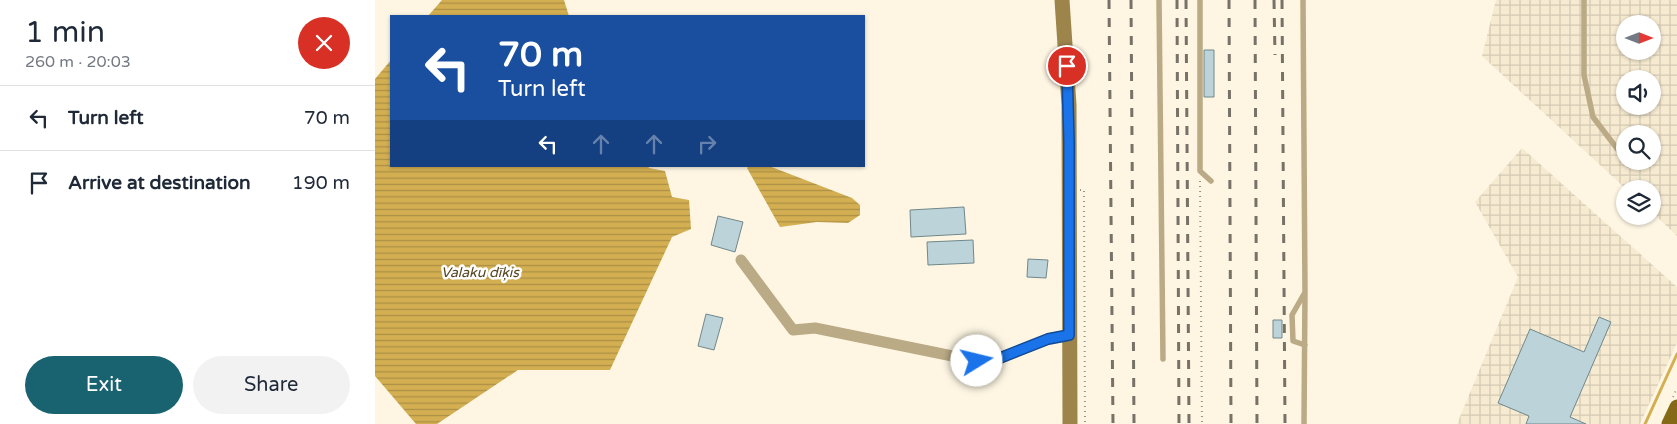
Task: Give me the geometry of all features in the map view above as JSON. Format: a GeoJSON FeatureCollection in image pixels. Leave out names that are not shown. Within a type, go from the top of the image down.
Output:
{"type":"FeatureCollection","features":[{"type":"Feature","properties":{"kind":"main road"},"geometry":{"type":"LineString","coordinates":[[1062,0],[1069,105],[1070,424]]}},
{"type":"Feature","properties":{"kind":"main road"},"geometry":{"type":"LineString","coordinates":[[1669,424],[1677,407]]}},
{"type":"Feature","properties":{"kind":"street"},"geometry":{"type":"LineString","coordinates":[[741,260],[793,330],[815,328],[977,361],[1000,358],[1048,339],[1069,335]]}},
{"type":"Feature","properties":{"kind":"lane"},"geometry":{"type":"LineString","coordinates":[[1159,0],[1163,359]]}},
{"type":"Feature","properties":{"kind":"lane"},"geometry":{"type":"LineString","coordinates":[[1200,0],[1200,171],[1211,181]]}},
{"type":"Feature","properties":{"kind":"lane"},"geometry":{"type":"LineString","coordinates":[[1303,0],[1304,424]]}},
{"type":"Feature","properties":{"kind":"lane"},"geometry":{"type":"LineString","coordinates":[[1584,0],[1584,75],[1593,117],[1616,147]]}},
{"type":"Feature","properties":{"kind":"lane"},"geometry":{"type":"LineString","coordinates":[[1305,292],[1292,315],[1293,341],[1305,345]]}},
{"type":"Feature","properties":{"kind":"path"},"geometry":{"type":"LineString","coordinates":[[1200,171],[1203,424]]}},
{"type":"Feature","properties":{"kind":"path"},"geometry":{"type":"LineString","coordinates":[[1084,190],[1085,424]]}},
{"type":"Feature","properties":{"kind":"shaded area"},"geometry":{"type":"Polygon","coordinates":[[[1496,0],[1677,0],[1677,236],[1661,221],[1661,180],[1616,180],[1482,56],[1496,0]]]}},
{"type":"Feature","properties":{"kind":"shaded area"},"geometry":{"type":"Polygon","coordinates":[[[1522,148],[1677,287],[1677,343],[1640,424],[1457,424],[1518,277],[1475,202],[1522,148]]]}},
{"type":"Feature","properties":{"kind":"water"},"geometry":{"type":"Polygon","coordinates":[[[442,0],[564,0],[569,15],[429,15],[442,0]]]}},
{"type":"Feature","properties":{"kind":"water","name":"Valaku dīķis"},"geometry":{"type":"Polygon","coordinates":[[[390,61],[390,167],[648,167],[665,171],[672,197],[689,200],[691,229],[672,237],[610,370],[518,370],[437,424],[416,424],[375,376],[375,79],[390,61]]]}},
{"type":"Feature","properties":{"kind":"water"},"geometry":{"type":"Polygon","coordinates":[[[772,167],[852,198],[860,205],[860,215],[848,223],[817,222],[780,227],[747,168],[772,167]]]}},
{"type":"Feature","properties":{"kind":"building"},"geometry":{"type":"Polygon","coordinates":[[[1204,50],[1214,50],[1214,97],[1204,97],[1204,50]]]}},
{"type":"Feature","properties":{"kind":"building"},"geometry":{"type":"Polygon","coordinates":[[[964,207],[966,234],[911,237],[910,210],[964,207]]]}},
{"type":"Feature","properties":{"kind":"building"},"geometry":{"type":"Polygon","coordinates":[[[718,216],[743,222],[735,252],[711,245],[718,216]]]}},
{"type":"Feature","properties":{"kind":"building"},"geometry":{"type":"Polygon","coordinates":[[[973,240],[974,263],[928,265],[927,242],[973,240]]]}},
{"type":"Feature","properties":{"kind":"building"},"geometry":{"type":"Polygon","coordinates":[[[1028,259],[1048,260],[1046,278],[1027,277],[1028,259]]]}},
{"type":"Feature","properties":{"kind":"building"},"geometry":{"type":"Polygon","coordinates":[[[706,314],[723,318],[714,350],[698,346],[706,314]]]}},
{"type":"Feature","properties":{"kind":"building"},"geometry":{"type":"Polygon","coordinates":[[[1599,317],[1611,322],[1570,417],[1586,424],[1526,424],[1529,416],[1498,403],[1530,329],[1584,352],[1599,317]]]}},
{"type":"Feature","properties":{"kind":"building"},"geometry":{"type":"Polygon","coordinates":[[[1273,320],[1282,320],[1282,338],[1273,338],[1273,320]]]}},
{"type":"Feature","properties":{"kind":"waterway"},"geometry":{"type":"LineString","coordinates":[[1645,424],[1677,354]]}},
{"type":"Feature","properties":{"kind":"railway"},"geometry":{"type":"LineString","coordinates":[[1109,0],[1113,424]]}},
{"type":"Feature","properties":{"kind":"railway"},"geometry":{"type":"LineString","coordinates":[[1131,0],[1134,424]]}},
{"type":"Feature","properties":{"kind":"railway"},"geometry":{"type":"LineString","coordinates":[[1177,0],[1179,424]]}},
{"type":"Feature","properties":{"kind":"railway"},"geometry":{"type":"LineString","coordinates":[[1186,0],[1189,424]]}},
{"type":"Feature","properties":{"kind":"railway"},"geometry":{"type":"LineString","coordinates":[[1229,0],[1231,424]]}},
{"type":"Feature","properties":{"kind":"railway"},"geometry":{"type":"LineString","coordinates":[[1255,0],[1257,424]]}},
{"type":"Feature","properties":{"kind":"railway"},"geometry":{"type":"LineString","coordinates":[[1274,0],[1275,55]]}},
{"type":"Feature","properties":{"kind":"railway"},"geometry":{"type":"LineString","coordinates":[[1282,0],[1285,424]]}},
{"type":"Feature","properties":{"kind":"route"},"geometry":{"type":"LineString","coordinates":[[977,361],[1000,358],[1048,339],[1069,335],[1069,105],[1067,66]]}}]}
